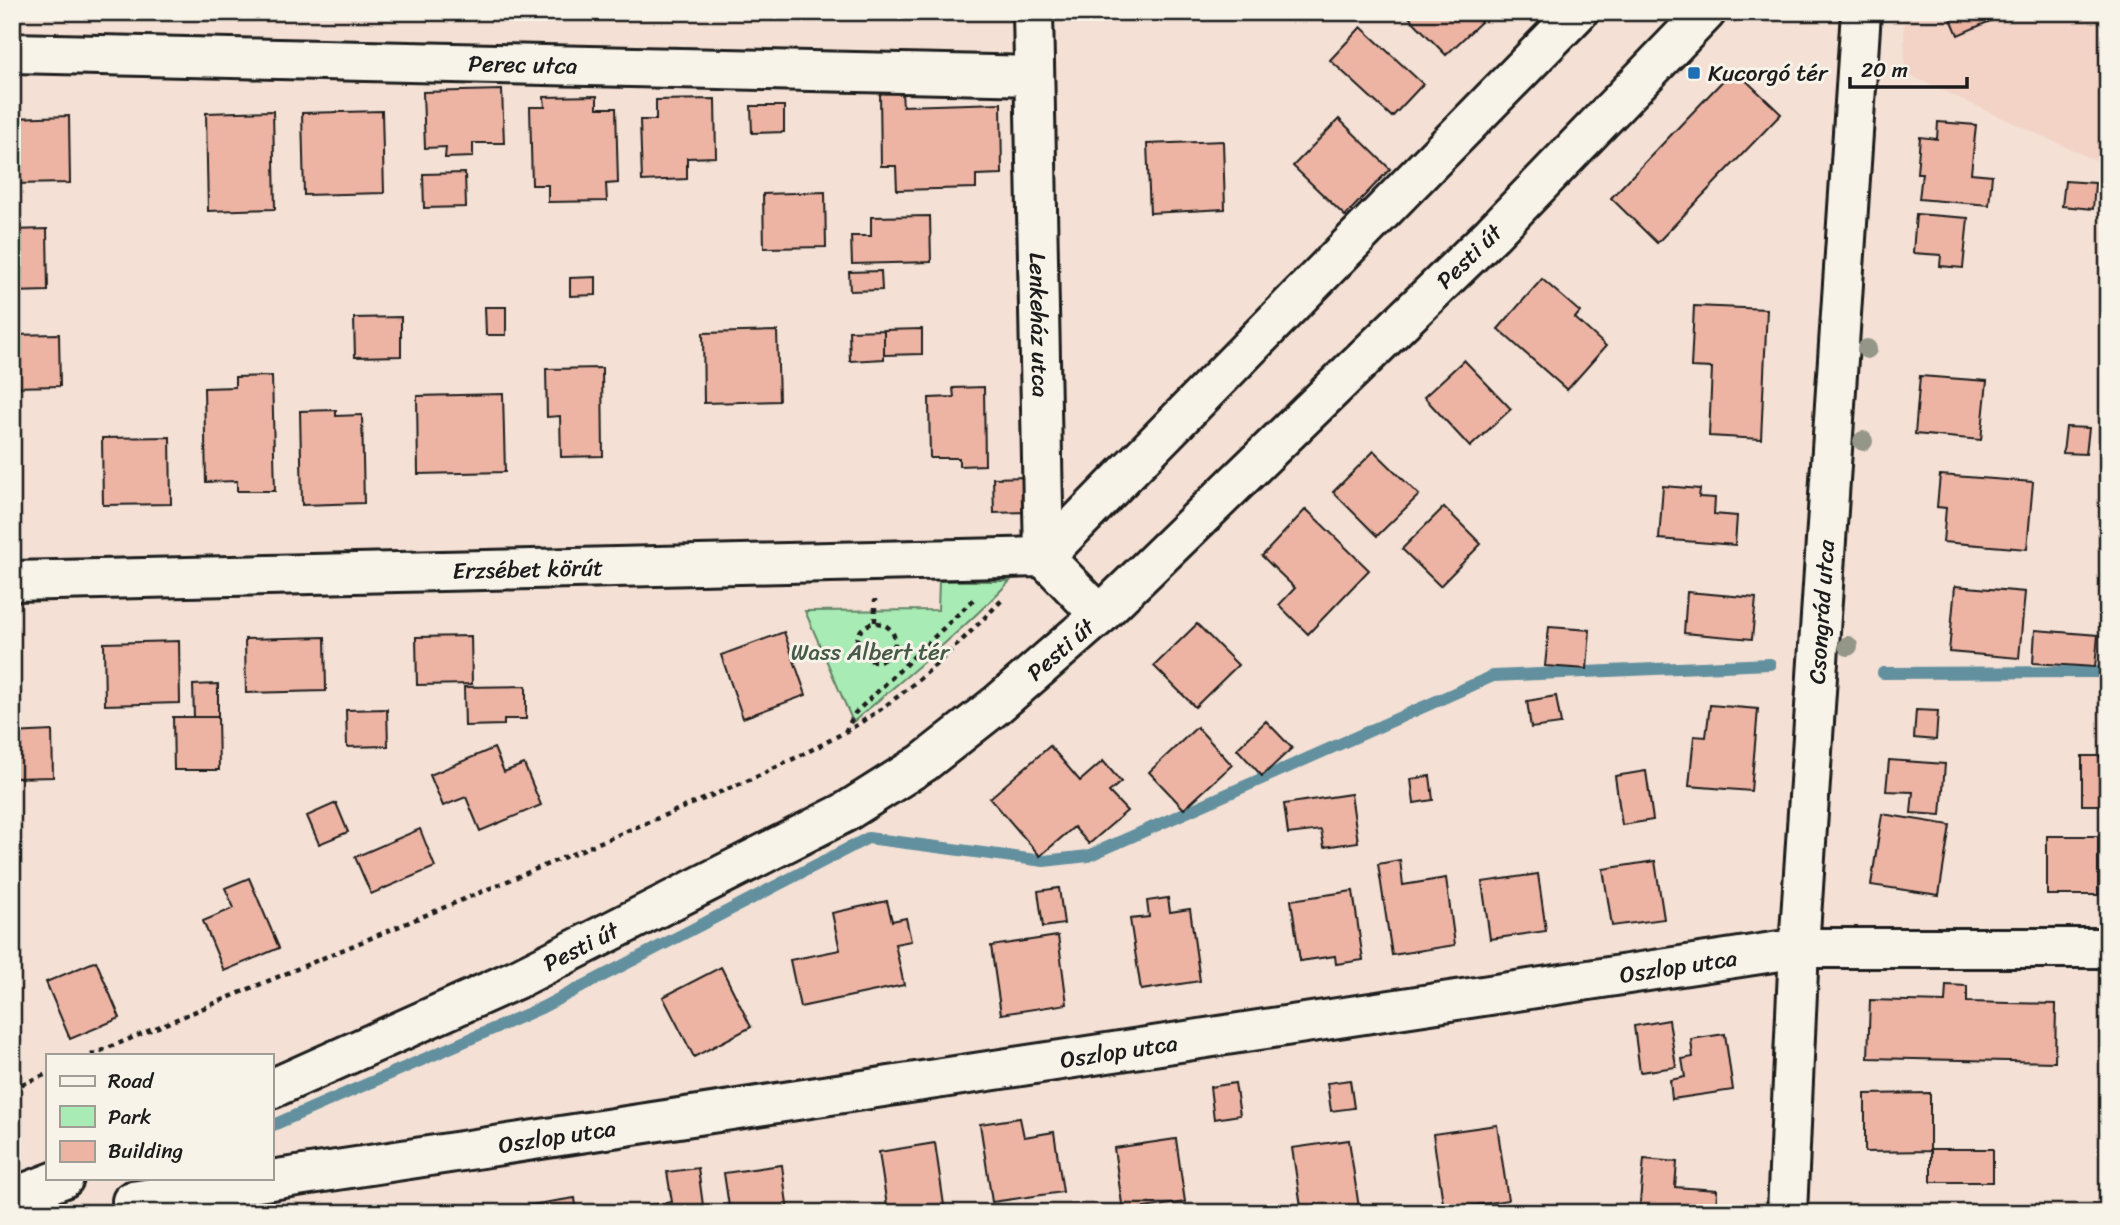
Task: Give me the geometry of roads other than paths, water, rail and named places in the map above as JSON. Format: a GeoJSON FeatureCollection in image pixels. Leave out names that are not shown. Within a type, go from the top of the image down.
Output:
{"type":"FeatureCollection","features":[{"type":"Feature","properties":{"kind":"street","name":"Lenkeház utca"},"geometry":{"type":"LineString","coordinates":[[1030,557],[1033,12]]}},
{"type":"Feature","properties":{"kind":"street"},"geometry":{"type":"LineString","coordinates":[[1100,615],[1030,557],[1577,12]]}},
{"type":"Feature","properties":{"kind":"street","name":"Pesti út"},"geometry":{"type":"LineString","coordinates":[[273,1088],[520,978],[844,813],[923,763],[998,704],[1100,615],[1492,233],[1706,12]]}},
{"type":"Feature","properties":{"kind":"street","name":"Csongrád utca"},"geometry":{"type":"LineString","coordinates":[[1787,1213],[1799,948],[1861,12]]}},
{"type":"Feature","properties":{"kind":"street","name":"Perec utca"},"geometry":{"type":"LineString","coordinates":[[12,53],[1033,76]]}},
{"type":"Feature","properties":{"kind":"street","name":"Erzsébet körút"},"geometry":{"type":"LineString","coordinates":[[12,582],[1030,557]]}},
{"type":"Feature","properties":{"kind":"street","name":"Oszlop utca"},"geometry":{"type":"LineString","coordinates":[[273,1176],[1799,948],[2108,948]]}},
{"type":"Feature","properties":{"kind":"street"},"geometry":{"type":"LineString","coordinates":[[12,1198],[59,1180]]}},
{"type":"Feature","properties":{"kind":"street","name":"Oszlop utca"},"geometry":{"type":"LineString","coordinates":[[131,1197],[245,1180]]}},
{"type":"Feature","properties":{"kind":"waterway"},"geometry":{"type":"LineString","coordinates":[[273,1125],[541,1008],[868,838],[1044,861],[1088,856],[1493,676],[1770,664]]}},
{"type":"Feature","properties":{"kind":"waterway"},"geometry":{"type":"LineString","coordinates":[[1883,673],[2108,672]]}},
{"type":"Feature","properties":{"kind":"place","name":"Kucorgó tér"},"geometry":{"type":"Point","coordinates":[1694,73]}},
{"type":"Feature","properties":{"kind":"park label","name":"Wass Albert tér"},"geometry":{"type":"Point","coordinates":[870,652]}}]}
